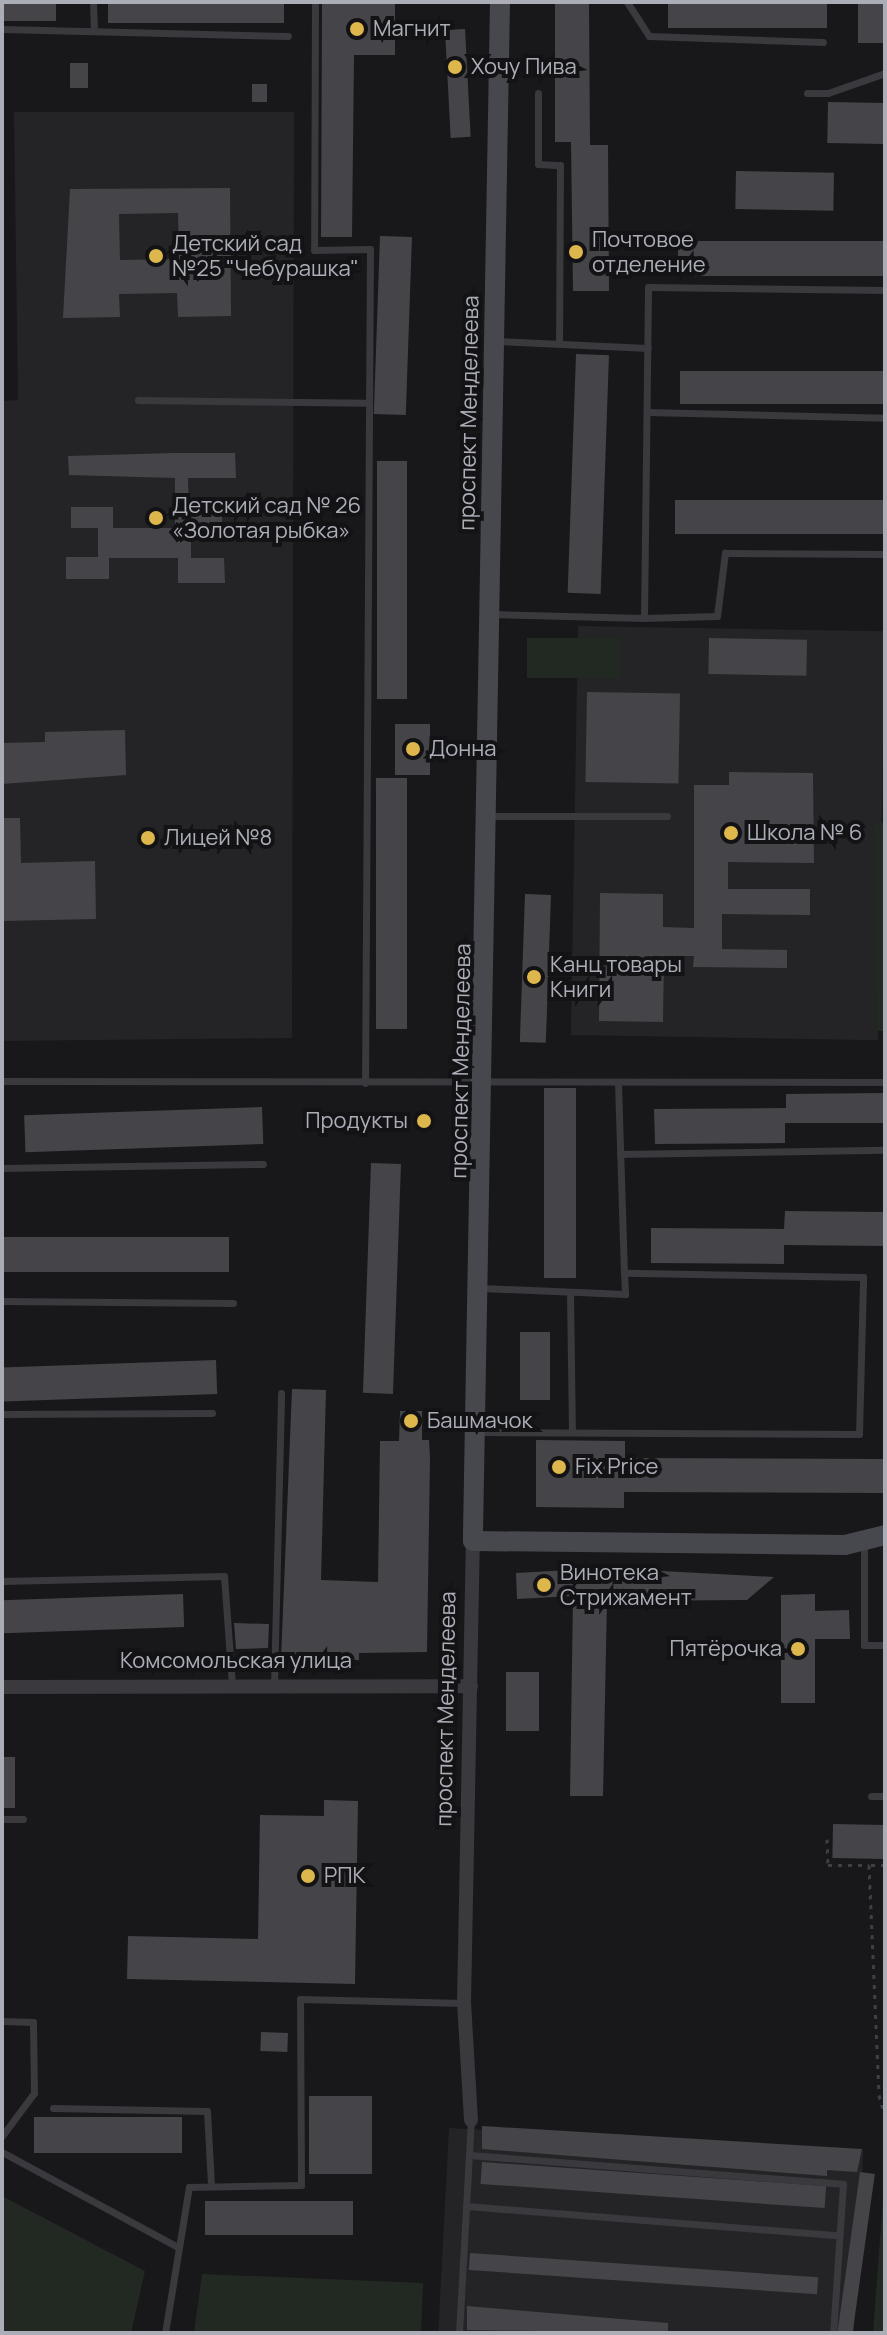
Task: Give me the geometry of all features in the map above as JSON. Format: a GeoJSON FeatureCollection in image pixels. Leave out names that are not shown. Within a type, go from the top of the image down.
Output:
{"type":"FeatureCollection","features":[{"type":"Feature","properties":{"kind":"street","name":"проспект Менделеева"},"geometry":{"type":"LineString","coordinates":[[471,2120],[464,2003],[484,1084],[500,2]]}},
{"type":"Feature","properties":{"kind":"street"},"geometry":{"type":"LineString","coordinates":[[473,1541],[864,1542],[885,1535]]}},
{"type":"Feature","properties":{"kind":"street","name":"Комсомольская улица"},"geometry":{"type":"LineString","coordinates":[[2,1687],[471,1686]]}},
{"type":"Feature","properties":{"kind":"lane"},"geometry":{"type":"LineString","coordinates":[[93,2],[94,31]]}},
{"type":"Feature","properties":{"kind":"lane"},"geometry":{"type":"LineString","coordinates":[[315,2],[314,250],[370,249],[365,1083]]}},
{"type":"Feature","properties":{"kind":"lane"},"geometry":{"type":"LineString","coordinates":[[627,2],[649,36],[823,42]]}},
{"type":"Feature","properties":{"kind":"lane"},"geometry":{"type":"LineString","coordinates":[[2,29],[288,36]]}},
{"type":"Feature","properties":{"kind":"lane"},"geometry":{"type":"LineString","coordinates":[[807,93],[828,93],[885,73]]}},
{"type":"Feature","properties":{"kind":"lane"},"geometry":{"type":"LineString","coordinates":[[538,93],[538,164],[560,165],[559,344]]}},
{"type":"Feature","properties":{"kind":"lane"},"geometry":{"type":"LineString","coordinates":[[644,618],[648,287],[885,290]]}},
{"type":"Feature","properties":{"kind":"lane"},"geometry":{"type":"LineString","coordinates":[[494,341],[648,348]]}},
{"type":"Feature","properties":{"kind":"lane"},"geometry":{"type":"LineString","coordinates":[[138,400],[369,403]]}},
{"type":"Feature","properties":{"kind":"lane"},"geometry":{"type":"LineString","coordinates":[[647,412],[885,418]]}},
{"type":"Feature","properties":{"kind":"lane"},"geometry":{"type":"LineString","coordinates":[[491,614],[644,618],[717,616],[725,553],[885,554]]}},
{"type":"Feature","properties":{"kind":"lane"},"geometry":{"type":"LineString","coordinates":[[488,816],[667,816]]}},
{"type":"Feature","properties":{"kind":"lane"},"geometry":{"type":"LineString","coordinates":[[2,1091],[4,1081],[484,1084],[885,1082]]}},
{"type":"Feature","properties":{"kind":"lane"},"geometry":{"type":"LineString","coordinates":[[480,1288],[625,1294],[618,1083]]}},
{"type":"Feature","properties":{"kind":"lane"},"geometry":{"type":"LineString","coordinates":[[620,1154],[885,1150]]}},
{"type":"Feature","properties":{"kind":"lane"},"geometry":{"type":"LineString","coordinates":[[2,1168],[263,1164]]}},
{"type":"Feature","properties":{"kind":"lane"},"geometry":{"type":"LineString","coordinates":[[477,1432],[859,1434],[863,1277],[624,1273]]}},
{"type":"Feature","properties":{"kind":"lane"},"geometry":{"type":"LineString","coordinates":[[570,1292],[572,1432]]}},
{"type":"Feature","properties":{"kind":"lane"},"geometry":{"type":"LineString","coordinates":[[2,1301],[233,1303]]}},
{"type":"Feature","properties":{"kind":"lane"},"geometry":{"type":"LineString","coordinates":[[274,1685],[281,1393]]}},
{"type":"Feature","properties":{"kind":"lane"},"geometry":{"type":"LineString","coordinates":[[2,1414],[212,1413]]}},
{"type":"Feature","properties":{"kind":"lane"},"geometry":{"type":"LineString","coordinates":[[864,1542],[864,1645],[885,1645]]}},
{"type":"Feature","properties":{"kind":"lane"},"geometry":{"type":"LineString","coordinates":[[2,1581],[224,1576],[232,1685]]}},
{"type":"Feature","properties":{"kind":"lane"},"geometry":{"type":"LineString","coordinates":[[871,1796],[885,1796]]}},
{"type":"Feature","properties":{"kind":"lane"},"geometry":{"type":"LineString","coordinates":[[2,1819],[23,1819]]}},
{"type":"Feature","properties":{"kind":"lane"},"geometry":{"type":"LineString","coordinates":[[165,2333],[189,2187],[301,2185],[300,1999],[464,2003]]}},
{"type":"Feature","properties":{"kind":"lane"},"geometry":{"type":"LineString","coordinates":[[2,2021],[33,2022],[34,2093],[2,2136]]}},
{"type":"Feature","properties":{"kind":"lane"},"geometry":{"type":"LineString","coordinates":[[53,2108],[207,2111],[211,2186]]}},
{"type":"Feature","properties":{"kind":"lane"},"geometry":{"type":"LineString","coordinates":[[459,2333],[471,2120]]}},
{"type":"Feature","properties":{"kind":"lane"},"geometry":{"type":"LineString","coordinates":[[2,2152],[178,2247]]}},
{"type":"Feature","properties":{"kind":"lane"},"geometry":{"type":"LineString","coordinates":[[469,2155],[843,2184],[837,2235],[833,2333]]}},
{"type":"Feature","properties":{"kind":"lane"},"geometry":{"type":"LineString","coordinates":[[466,2206],[837,2235]]}},
{"type":"Feature","properties":{"kind":"path"},"geometry":{"type":"LineString","coordinates":[[827,1839],[828,1865],[885,1865]]}},
{"type":"Feature","properties":{"kind":"path"},"geometry":{"type":"LineString","coordinates":[[869,1865],[879,2095],[885,2116]]}},
{"type":"Feature","properties":{"kind":"shaded area"},"geometry":{"type":"Polygon","coordinates":[[[14,112],[294,112],[292,1038],[2,1041],[2,401],[18,400],[14,112]]]}},
{"type":"Feature","properties":{"kind":"shaded area","name":"Школа № 6"},"geometry":{"type":"Polygon","coordinates":[[[578,626],[885,631],[878,1040],[571,1035],[578,626]]]}},
{"type":"Feature","properties":{"kind":"shaded area"},"geometry":{"type":"Polygon","coordinates":[[[527,638],[620,638],[620,678],[527,678],[527,638]]]}},
{"type":"Feature","properties":{"kind":"shaded area"},"geometry":{"type":"Polygon","coordinates":[[[875,823],[885,823],[885,1031],[877,1031],[875,823]]]}},
{"type":"Feature","properties":{"kind":"shaded area"},"geometry":{"type":"Polygon","coordinates":[[[449,2128],[863,2150],[854,2333],[438,2333],[449,2128]]]}},
{"type":"Feature","properties":{"kind":"shaded area"},"geometry":{"type":"Polygon","coordinates":[[[2,2196],[145,2271],[131,2333],[2,2333],[2,2196]]]}},
{"type":"Feature","properties":{"kind":"shaded area"},"geometry":{"type":"Polygon","coordinates":[[[883,2199],[885,2333],[873,2333],[883,2199]]]}},
{"type":"Feature","properties":{"kind":"shaded area"},"geometry":{"type":"Polygon","coordinates":[[[202,2274],[423,2283],[421,2333],[194,2333],[202,2274]]]}},
{"type":"Feature","properties":{"kind":"building"},"geometry":{"type":"Polygon","coordinates":[[[2,2],[56,2],[56,21],[2,21],[2,2]]]}},
{"type":"Feature","properties":{"kind":"building"},"geometry":{"type":"Polygon","coordinates":[[[108,2],[284,2],[284,23],[108,23],[108,2]]]}},
{"type":"Feature","properties":{"kind":"building"},"geometry":{"type":"Polygon","coordinates":[[[322,2],[395,2],[395,55],[354,55],[352,237],[321,237],[322,2]]]}},
{"type":"Feature","properties":{"kind":"building"},"geometry":{"type":"Polygon","coordinates":[[[555,2],[589,2],[590,145],[608,145],[609,291],[573,291],[571,142],[555,142],[555,2]]]}},
{"type":"Feature","properties":{"kind":"building"},"geometry":{"type":"Polygon","coordinates":[[[668,2],[827,2],[827,28],[668,28],[668,2]]]}},
{"type":"Feature","properties":{"kind":"building"},"geometry":{"type":"Polygon","coordinates":[[[858,2],[885,2],[885,43],[858,43],[858,2]]]}},
{"type":"Feature","properties":{"kind":"building"},"geometry":{"type":"Polygon","coordinates":[[[465,29],[471,137],[451,138],[445,30],[465,29]]]}},
{"type":"Feature","properties":{"kind":"building"},"geometry":{"type":"Polygon","coordinates":[[[70,63],[88,63],[88,88],[70,88],[70,63]]]}},
{"type":"Feature","properties":{"kind":"building"},"geometry":{"type":"Polygon","coordinates":[[[252,84],[267,84],[267,102],[252,102],[252,84]]]}},
{"type":"Feature","properties":{"kind":"building"},"geometry":{"type":"Polygon","coordinates":[[[828,102],[885,103],[884,144],[827,143],[828,102]]]}},
{"type":"Feature","properties":{"kind":"building"},"geometry":{"type":"Polygon","coordinates":[[[736,171],[834,173],[833,211],[735,209],[736,171]]]}},
{"type":"Feature","properties":{"kind":"building"},"geometry":{"type":"Polygon","coordinates":[[[230,188],[231,316],[178,317],[177,293],[119,294],[120,317],[63,318],[70,189],[230,188]],[[178,213],[119,214],[120,260],[179,259],[178,213]]]}},
{"type":"Feature","properties":{"kind":"building"},"geometry":{"type":"Polygon","coordinates":[[[380,236],[412,237],[406,415],[374,414],[380,236]]]}},
{"type":"Feature","properties":{"kind":"building"},"geometry":{"type":"Polygon","coordinates":[[[678,241],[885,241],[885,276],[678,276],[678,241]]]}},
{"type":"Feature","properties":{"kind":"building"},"geometry":{"type":"Polygon","coordinates":[[[576,354],[609,355],[601,594],[568,593],[576,354]]]}},
{"type":"Feature","properties":{"kind":"building"},"geometry":{"type":"Polygon","coordinates":[[[680,371],[885,371],[885,404],[680,404],[680,371]]]}},
{"type":"Feature","properties":{"kind":"building"},"geometry":{"type":"Polygon","coordinates":[[[235,453],[236,478],[188,478],[189,511],[222,511],[222,527],[191,527],[191,558],[224,558],[225,583],[178,583],[178,558],[109,558],[109,579],[66,579],[66,557],[98,557],[98,528],[71,528],[71,507],[113,507],[113,528],[175,528],[175,478],[69,475],[68,456],[235,453]]]}},
{"type":"Feature","properties":{"kind":"building"},"geometry":{"type":"Polygon","coordinates":[[[377,461],[407,461],[407,699],[377,699],[377,461]]]}},
{"type":"Feature","properties":{"kind":"building"},"geometry":{"type":"Polygon","coordinates":[[[675,500],[885,500],[885,534],[675,534],[675,500]]]}},
{"type":"Feature","properties":{"kind":"building"},"geometry":{"type":"Polygon","coordinates":[[[709,638],[807,640],[806,676],[708,674],[709,638]]]}},
{"type":"Feature","properties":{"kind":"building"},"geometry":{"type":"Polygon","coordinates":[[[587,692],[680,694],[678,784],[585,782],[587,692]]]}},
{"type":"Feature","properties":{"kind":"building","name":"Донна"},"geometry":{"type":"Polygon","coordinates":[[[395,724],[430,724],[430,775],[395,775],[395,724]]]}},
{"type":"Feature","properties":{"kind":"building"},"geometry":{"type":"Polygon","coordinates":[[[125,730],[126,775],[2,784],[2,743],[45,742],[45,732],[125,730]]]}},
{"type":"Feature","properties":{"kind":"building"},"geometry":{"type":"Polygon","coordinates":[[[729,772],[813,773],[814,863],[728,862],[728,889],[810,889],[810,915],[722,914],[722,949],[787,950],[787,968],[693,967],[694,956],[664,956],[663,1022],[599,1021],[600,893],[663,894],[663,927],[694,928],[694,785],[729,785],[729,772]]]}},
{"type":"Feature","properties":{"kind":"building"},"geometry":{"type":"Polygon","coordinates":[[[376,778],[407,778],[407,1029],[376,1029],[376,778]]]}},
{"type":"Feature","properties":{"kind":"building"},"geometry":{"type":"Polygon","coordinates":[[[2,818],[20,818],[21,863],[95,861],[96,919],[2,921],[2,818]]]}},
{"type":"Feature","properties":{"kind":"building"},"geometry":{"type":"Polygon","coordinates":[[[525,894],[551,895],[546,1043],[520,1042],[525,894]]]}},
{"type":"Feature","properties":{"kind":"building"},"geometry":{"type":"Polygon","coordinates":[[[544,1088],[576,1088],[576,1278],[544,1278],[544,1088]]]}},
{"type":"Feature","properties":{"kind":"building"},"geometry":{"type":"Polygon","coordinates":[[[885,1093],[885,1123],[785,1123],[785,1143],[655,1144],[654,1109],[786,1108],[786,1094],[885,1093]]]}},
{"type":"Feature","properties":{"kind":"building"},"geometry":{"type":"Polygon","coordinates":[[[262,1107],[263,1144],[25,1152],[24,1115],[262,1107]]]}},
{"type":"Feature","properties":{"kind":"building"},"geometry":{"type":"Polygon","coordinates":[[[371,1163],[401,1164],[393,1394],[363,1393],[371,1163]]]}},
{"type":"Feature","properties":{"kind":"building"},"geometry":{"type":"Polygon","coordinates":[[[785,1211],[885,1212],[885,1246],[784,1245],[784,1264],[651,1263],[651,1228],[784,1229],[785,1211]]]}},
{"type":"Feature","properties":{"kind":"building"},"geometry":{"type":"Polygon","coordinates":[[[2,1237],[229,1237],[229,1272],[2,1272],[2,1237]]]}},
{"type":"Feature","properties":{"kind":"building"},"geometry":{"type":"Polygon","coordinates":[[[520,1332],[550,1332],[550,1400],[520,1400],[520,1332]]]}},
{"type":"Feature","properties":{"kind":"building"},"geometry":{"type":"Polygon","coordinates":[[[216,1360],[217,1394],[3,1401],[2,1367],[216,1360]]]}},
{"type":"Feature","properties":{"kind":"building"},"geometry":{"type":"Polygon","coordinates":[[[292,1389],[326,1390],[321,1580],[378,1582],[380,1441],[399,1441],[400,1411],[422,1411],[422,1440],[429,1440],[430,1458],[427,1652],[359,1653],[359,1660],[281,1659],[292,1389]]]}},
{"type":"Feature","properties":{"kind":"building"},"geometry":{"type":"Polygon","coordinates":[[[536,1440],[625,1441],[625,1458],[884,1459],[885,1493],[624,1492],[624,1508],[536,1507],[536,1440]]]}},
{"type":"Feature","properties":{"kind":"building"},"geometry":{"type":"Polygon","coordinates":[[[570,1570],[571,1575],[643,1570],[774,1577],[747,1600],[607,1601],[603,1796],[570,1796],[573,1596],[517,1599],[516,1573],[570,1570]]]}},
{"type":"Feature","properties":{"kind":"building"},"geometry":{"type":"Polygon","coordinates":[[[183,1594],[184,1627],[3,1633],[2,1600],[183,1594]]]}},
{"type":"Feature","properties":{"kind":"building","name":"Пятёрочка"},"geometry":{"type":"Polygon","coordinates":[[[815,1594],[815,1611],[849,1610],[850,1639],[815,1639],[815,1703],[781,1703],[781,1595],[815,1594]]]}},
{"type":"Feature","properties":{"kind":"building"},"geometry":{"type":"Polygon","coordinates":[[[234,1623],[269,1624],[268,1648],[236,1649],[234,1623]]]}},
{"type":"Feature","properties":{"kind":"building"},"geometry":{"type":"Polygon","coordinates":[[[506,1672],[539,1672],[539,1731],[506,1731],[506,1672]]]}},
{"type":"Feature","properties":{"kind":"building"},"geometry":{"type":"Polygon","coordinates":[[[2,1757],[15,1757],[15,1808],[2,1808],[2,1757]]]}},
{"type":"Feature","properties":{"kind":"building","name":"РПК"},"geometry":{"type":"Polygon","coordinates":[[[324,1800],[358,1801],[355,1984],[127,1979],[128,1936],[258,1939],[260,1815],[324,1816],[324,1800]]]}},
{"type":"Feature","properties":{"kind":"building"},"geometry":{"type":"Polygon","coordinates":[[[833,1824],[885,1825],[884,1859],[832,1858],[833,1824]]]}},
{"type":"Feature","properties":{"kind":"building"},"geometry":{"type":"Polygon","coordinates":[[[261,2032],[288,2033],[287,2052],[260,2051],[261,2032]]]}},
{"type":"Feature","properties":{"kind":"building"},"geometry":{"type":"Polygon","coordinates":[[[309,2096],[372,2096],[372,2174],[309,2174],[309,2096]]]}},
{"type":"Feature","properties":{"kind":"building"},"geometry":{"type":"Polygon","coordinates":[[[34,2117],[182,2117],[182,2153],[34,2153],[34,2117]]]}},
{"type":"Feature","properties":{"kind":"building"},"geometry":{"type":"Polygon","coordinates":[[[482,2126],[862,2149],[857,2172],[827,2170],[827,2176],[482,2149],[482,2126]]]}},
{"type":"Feature","properties":{"kind":"building"},"geometry":{"type":"Polygon","coordinates":[[[482,2162],[826,2186],[825,2208],[480,2184],[482,2162]]]}},
{"type":"Feature","properties":{"kind":"building"},"geometry":{"type":"Polygon","coordinates":[[[860,2172],[875,2174],[853,2333],[837,2332],[860,2172]]]}},
{"type":"Feature","properties":{"kind":"building"},"geometry":{"type":"Polygon","coordinates":[[[205,2201],[353,2201],[353,2235],[205,2235],[205,2201]]]}},
{"type":"Feature","properties":{"kind":"building"},"geometry":{"type":"Polygon","coordinates":[[[470,2253],[818,2277],[817,2294],[469,2270],[470,2253]]]}},
{"type":"Feature","properties":{"kind":"building"},"geometry":{"type":"Polygon","coordinates":[[[467,2306],[668,2323],[668,2333],[467,2330],[467,2306]]]}},
{"type":"Feature","properties":{"kind":"place","name":"Магнит"},"geometry":{"type":"Point","coordinates":[357,29]}},
{"type":"Feature","properties":{"kind":"place","name":"Хочу Пива"},"geometry":{"type":"Point","coordinates":[455,67]}},
{"type":"Feature","properties":{"kind":"place","name":"Почтовое отделение"},"geometry":{"type":"Point","coordinates":[576,252]}},
{"type":"Feature","properties":{"kind":"place","name":"Детский сад №25 \"Чебурашка\""},"geometry":{"type":"Point","coordinates":[156,256]}},
{"type":"Feature","properties":{"kind":"place","name":"Детский сад № 26 «Золотая рыбка»"},"geometry":{"type":"Point","coordinates":[156,518]}},
{"type":"Feature","properties":{"kind":"place","name":"Донна"},"geometry":{"type":"Point","coordinates":[413,749]}},
{"type":"Feature","properties":{"kind":"place","name":"Школа № 6"},"geometry":{"type":"Point","coordinates":[731,833]}},
{"type":"Feature","properties":{"kind":"place","name":"Лицей №8"},"geometry":{"type":"Point","coordinates":[148,838]}},
{"type":"Feature","properties":{"kind":"place","name":"Канц товары Книги"},"geometry":{"type":"Point","coordinates":[534,977]}},
{"type":"Feature","properties":{"kind":"place","name":"Продукты"},"geometry":{"type":"Point","coordinates":[424,1121]}},
{"type":"Feature","properties":{"kind":"place","name":"Башмачок"},"geometry":{"type":"Point","coordinates":[411,1421]}},
{"type":"Feature","properties":{"kind":"place","name":"Fix Price"},"geometry":{"type":"Point","coordinates":[559,1467]}},
{"type":"Feature","properties":{"kind":"place","name":"Винотека Стрижамент"},"geometry":{"type":"Point","coordinates":[544,1585]}},
{"type":"Feature","properties":{"kind":"place","name":"Пятёрочка"},"geometry":{"type":"Point","coordinates":[798,1649]}},
{"type":"Feature","properties":{"kind":"place","name":"РПК"},"geometry":{"type":"Point","coordinates":[308,1876]}}]}
